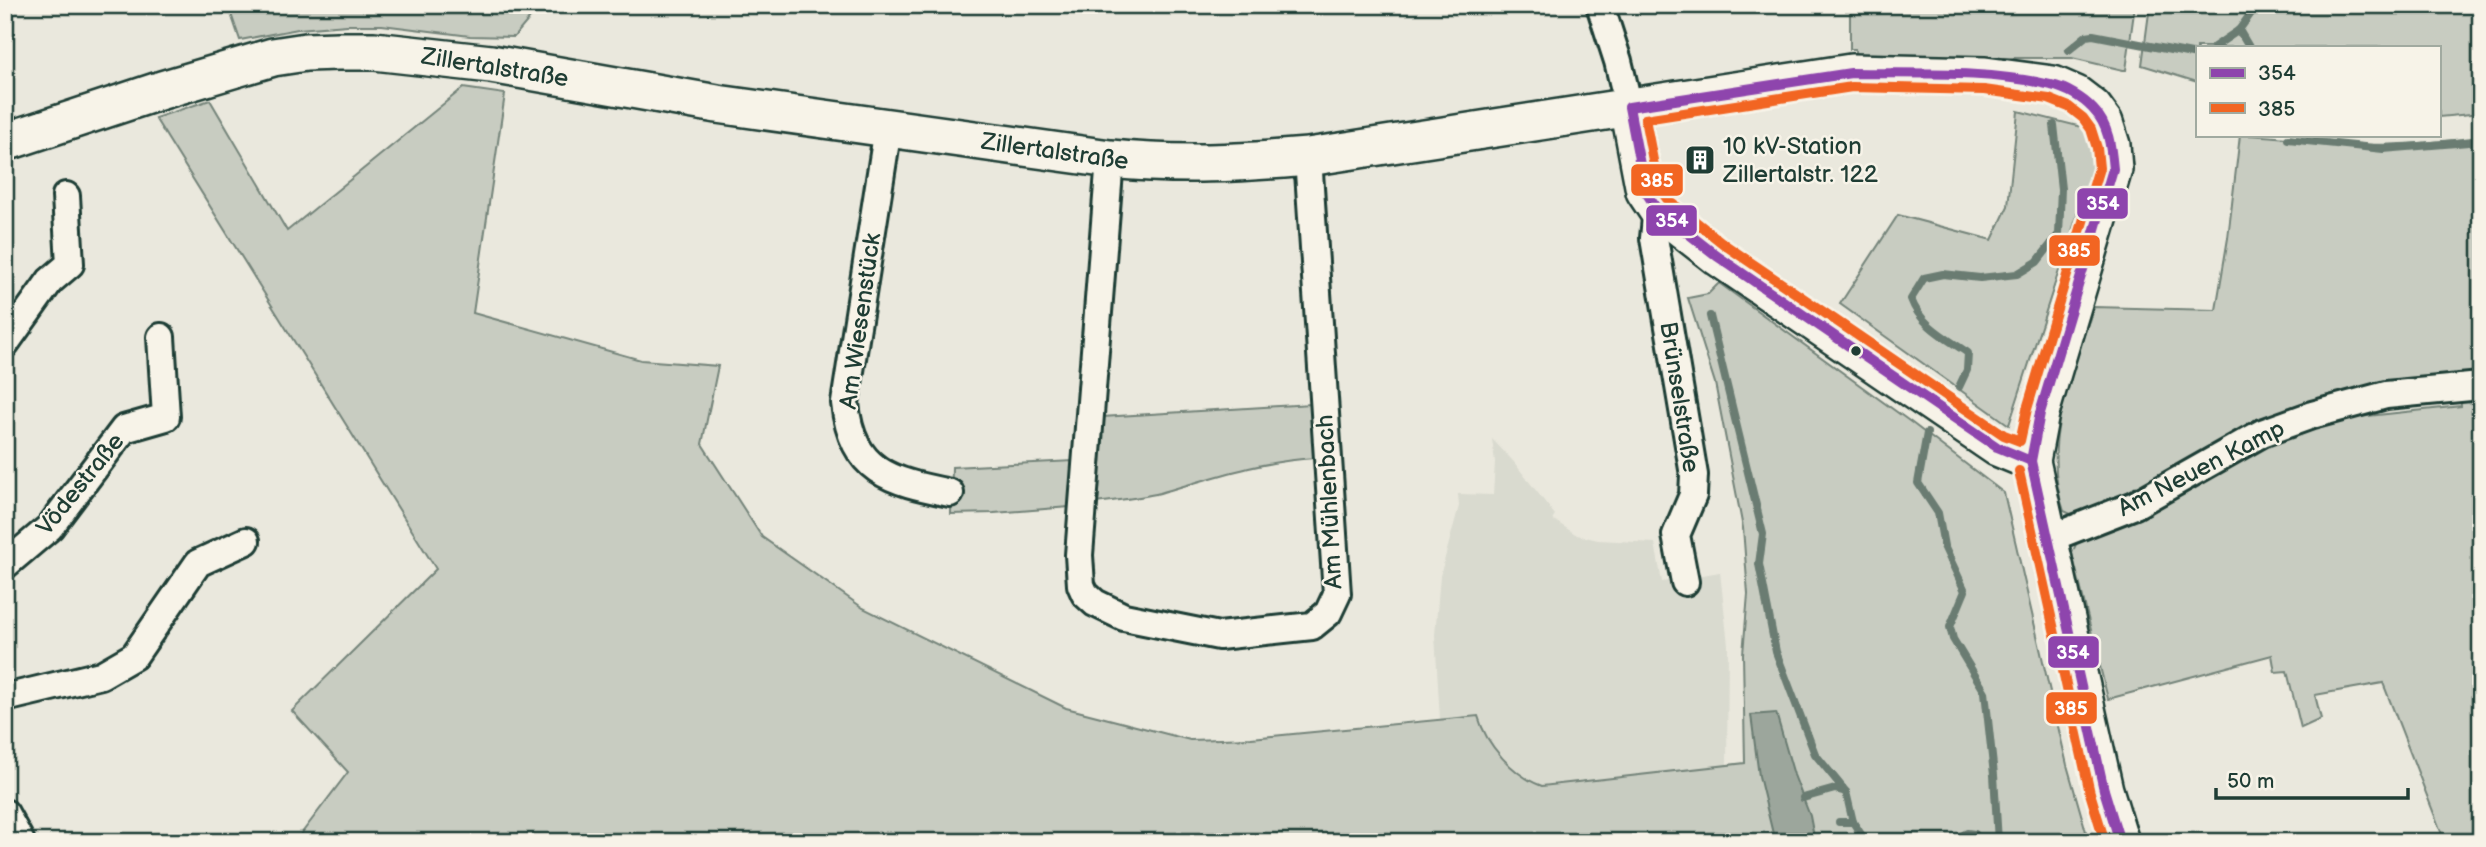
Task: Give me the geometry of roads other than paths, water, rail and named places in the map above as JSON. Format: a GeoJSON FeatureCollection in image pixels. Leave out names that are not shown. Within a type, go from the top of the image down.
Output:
{"type":"FeatureCollection","features":[{"type":"Feature","properties":{"kind":"street"},"geometry":{"type":"LineString","coordinates":[[1600,5],[1629,107]]}},
{"type":"Feature","properties":{"kind":"street","name":"Zillertalstraße"},"geometry":{"type":"LineString","coordinates":[[5,142],[162,89],[273,57],[338,51],[397,53],[491,64],[717,104],[1110,159],[1164,164],[1226,164],[1308,157],[1851,73],[1985,76],[2053,85],[2076,95],[2093,108],[2104,123],[2111,145],[2113,169],[2040,413],[2031,461]]}},
{"type":"Feature","properties":{"kind":"street","name":"Brünselstraße"},"geometry":{"type":"LineString","coordinates":[[1629,107],[1645,191],[1657,209],[1717,257],[1997,447],[2031,461]]}},
{"type":"Feature","properties":{"kind":"street","name":"Am Wiesenstück"},"geometry":{"type":"LineString","coordinates":[[888,128],[845,402],[847,425],[856,447],[883,473],[904,484],[950,492]]}},
{"type":"Feature","properties":{"kind":"street","name":"Am Mühlenbach"},"geometry":{"type":"LineString","coordinates":[[1110,159],[1079,577],[1085,594],[1095,603],[1124,617],[1219,636],[1312,626],[1328,613],[1337,594],[1308,157]]}},
{"type":"Feature","properties":{"kind":"street"},"geometry":{"type":"LineString","coordinates":[[5,344],[50,281],[70,264],[66,196]]}},
{"type":"Feature","properties":{"kind":"street","name":"Brünselstraße"},"geometry":{"type":"LineString","coordinates":[[1657,209],[1654,238],[1694,475],[1693,495],[1676,535],[1685,582]]}},
{"type":"Feature","properties":{"kind":"street","name":"Vödestraße"},"geometry":{"type":"LineString","coordinates":[[5,565],[50,527],[124,429],[166,416],[161,337]]}},
{"type":"Feature","properties":{"kind":"street","name":"Am Neuen Kamp"},"geometry":{"type":"LineString","coordinates":[[2048,539],[2135,505],[2262,433],[2312,415],[2386,395],[2481,386]]}},
{"type":"Feature","properties":{"kind":"street"},"geometry":{"type":"LineString","coordinates":[[2031,461],[2104,790],[2120,842]]}},
{"type":"Feature","properties":{"kind":"street"},"geometry":{"type":"LineString","coordinates":[[5,698],[100,675],[134,656],[198,563],[246,541]]}},
{"type":"Feature","properties":{"kind":"street"},"geometry":{"type":"LineString","coordinates":[[5,813],[22,842]]}},
{"type":"Feature","properties":{"kind":"waterway"},"geometry":{"type":"LineString","coordinates":[[2215,46],[2239,30],[2257,5]]}},
{"type":"Feature","properties":{"kind":"waterway"},"geometry":{"type":"LineString","coordinates":[[2239,30],[2248,46]]}},
{"type":"Feature","properties":{"kind":"waterway"},"geometry":{"type":"LineString","coordinates":[[2069,50],[2086,36],[2093,35],[2196,55]]}},
{"type":"Feature","properties":{"kind":"waterway"},"geometry":{"type":"LineString","coordinates":[[1959,387],[1967,370],[1968,353],[1927,324],[1911,299],[1924,278],[1943,274],[1980,278],[2017,274],[2037,262],[2059,234],[2061,189],[2054,125]]}},
{"type":"Feature","properties":{"kind":"waterway"},"geometry":{"type":"LineString","coordinates":[[2288,139],[2383,149],[2481,141]]}},
{"type":"Feature","properties":{"kind":"waterway"},"geometry":{"type":"LineString","coordinates":[[1710,316],[1763,534],[1759,564],[1776,652],[1815,754],[1846,792],[1853,822],[1866,842]]}},
{"type":"Feature","properties":{"kind":"waterway"},"geometry":{"type":"LineString","coordinates":[[1927,433],[1918,483],[1938,513],[1944,546],[1965,591],[1950,627],[1953,639],[1985,692],[1998,842]]}},
{"type":"Feature","properties":{"kind":"waterway"},"geometry":{"type":"LineString","coordinates":[[1803,798],[1835,789],[1846,792]]}},
{"type":"Feature","properties":{"kind":"waterway"},"geometry":{"type":"LineString","coordinates":[[1839,822],[1853,822]]}},
{"type":"Feature","properties":{"kind":"waterway"},"geometry":{"type":"LineString","coordinates":[[1950,842],[1967,833],[1975,834],[1981,842]]}},
{"type":"Feature","properties":{"kind":"place","name":"10 kV-Station Zillertalstr. 122"},"geometry":{"type":"Point","coordinates":[1700,160]}}]}
